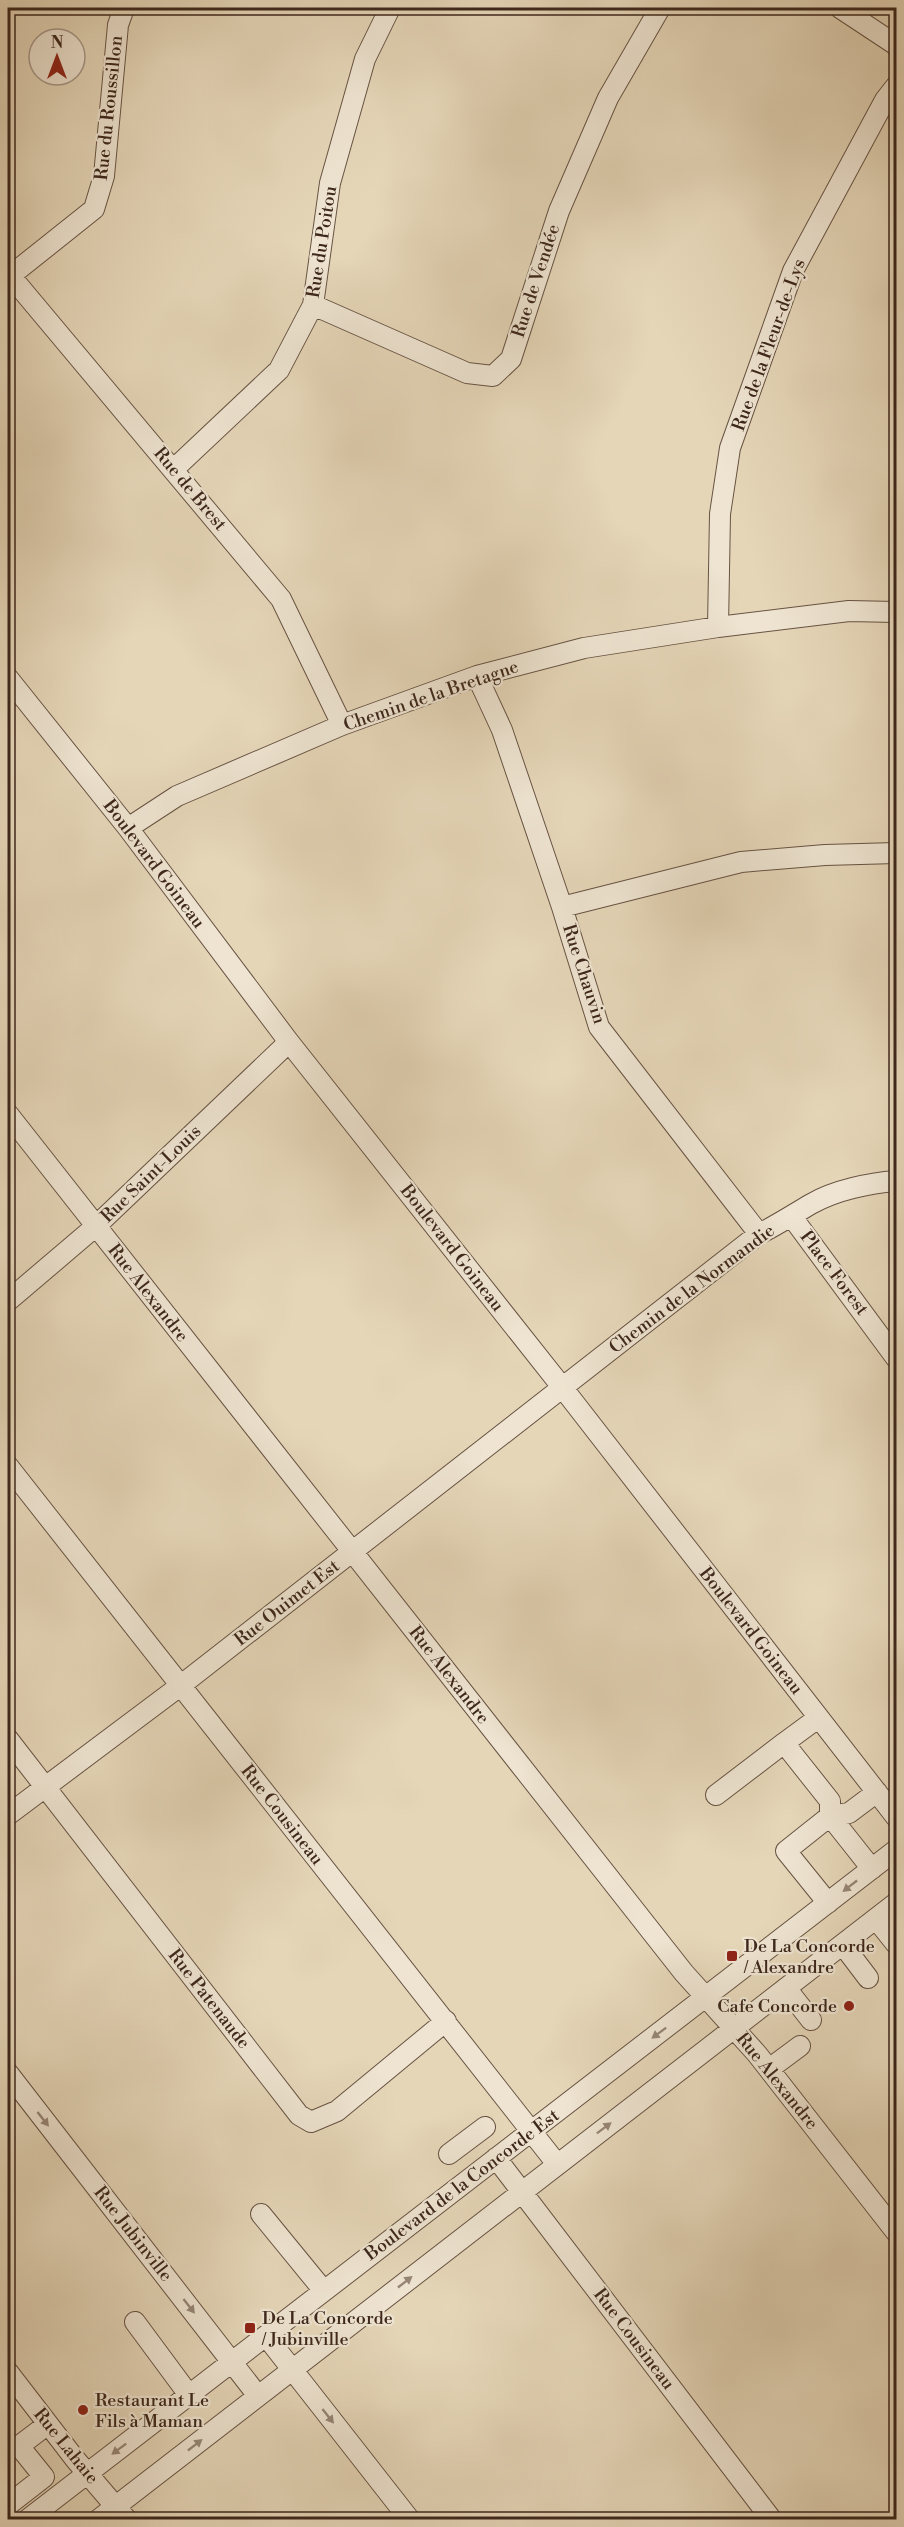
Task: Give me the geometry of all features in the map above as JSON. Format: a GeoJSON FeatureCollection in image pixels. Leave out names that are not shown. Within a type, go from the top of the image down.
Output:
{"type":"FeatureCollection","features":[{"type":"Feature","properties":{"kind":"street","name":"Rue du Roussillon"},"geometry":{"type":"LineString","coordinates":[[9,275],[94,209],[104,176],[118,25],[124,8]]}},
{"type":"Feature","properties":{"kind":"street","name":"Rue du Poitou"},"geometry":{"type":"LineString","coordinates":[[174,469],[279,370],[313,305],[330,183],[365,59],[390,8]]}},
{"type":"Feature","properties":{"kind":"street","name":"Rue de Vendée"},"geometry":{"type":"LineString","coordinates":[[313,305],[467,373],[493,376],[512,359],[559,211],[608,98],[660,8]]}},
{"type":"Feature","properties":{"kind":"street"},"geometry":{"type":"LineString","coordinates":[[840,8],[897,45]]}},
{"type":"Feature","properties":{"kind":"street","name":"Rue de la Fleur-de-Lys"},"geometry":{"type":"LineString","coordinates":[[718,627],[720,514],[730,448],[793,271],[885,100],[897,86]]}},
{"type":"Feature","properties":{"kind":"street","name":"Rue de Brest"},"geometry":{"type":"LineString","coordinates":[[9,275],[281,599],[342,725]]}},
{"type":"Feature","properties":{"kind":"street","name":"Chemin de la Bretagne"},"geometry":{"type":"LineString","coordinates":[[128,828],[177,796],[342,725],[477,676],[584,648],[718,627],[849,611],[897,612]]}},
{"type":"Feature","properties":{"kind":"street","name":"Rue Chauvin"},"geometry":{"type":"LineString","coordinates":[[477,676],[502,730],[562,907],[599,1026],[759,1234]]}},
{"type":"Feature","properties":{"kind":"street","name":"Boulevard Goineau"},"geometry":{"type":"LineString","coordinates":[[8,678],[128,828],[289,1042],[897,1816]]}},
{"type":"Feature","properties":{"kind":"street"},"geometry":{"type":"LineString","coordinates":[[562,907],[741,862],[825,855],[897,853]]}},
{"type":"Feature","properties":{"kind":"street","name":"Rue Saint-Louis"},"geometry":{"type":"LineString","coordinates":[[8,1301],[96,1226],[289,1042]]}},
{"type":"Feature","properties":{"kind":"street","name":"Rue Alexandre"},"geometry":{"type":"LineString","coordinates":[[8,1114],[684,1973],[769,2069],[897,2232]]}},
{"type":"Feature","properties":{"kind":"street","name":"Chemin de la Normandie"},"geometry":{"type":"LineString","coordinates":[[562,1387],[759,1234],[813,1203],[870,1183],[897,1181]]}},
{"type":"Feature","properties":{"kind":"street","name":"Place Forest"},"geometry":{"type":"LineString","coordinates":[[792,1217],[897,1358]]}},
{"type":"Feature","properties":{"kind":"street","name":"Rue Ouimet Est"},"geometry":{"type":"LineString","coordinates":[[8,1815],[180,1686],[562,1387]]}},
{"type":"Feature","properties":{"kind":"street","name":"Rue Cousineau"},"geometry":{"type":"LineString","coordinates":[[8,1466],[557,2164]]}},
{"type":"Feature","properties":{"kind":"street"},"geometry":{"type":"LineString","coordinates":[[716,1795],[818,1718]]}},
{"type":"Feature","properties":{"kind":"street","name":"Rue Patenaude"},"geometry":{"type":"LineString","coordinates":[[8,1739],[299,2115],[311,2121],[337,2111],[446,2021]]}},
{"type":"Feature","properties":{"kind":"street"},"geometry":{"type":"LineString","coordinates":[[784,1743],[830,1801],[830,1816],[872,1869]]}},
{"type":"Feature","properties":{"kind":"street"},"geometry":{"type":"LineString","coordinates":[[828,1903],[786,1851],[830,1816],[849,1814],[877,1792]]}},
{"type":"Feature","properties":{"kind":"street","name":"Boulevard de la Concorde Est"},"geometry":{"type":"LineString","coordinates":[[27,2520],[897,1850]]}},
{"type":"Feature","properties":{"kind":"street"},"geometry":{"type":"LineString","coordinates":[[98,2520],[121,2513],[258,2396],[897,1903]]}},
{"type":"Feature","properties":{"kind":"street"},"geometry":{"type":"LineString","coordinates":[[876,1919],[897,1944]]}},
{"type":"Feature","properties":{"kind":"street"},"geometry":{"type":"LineString","coordinates":[[843,1945],[868,1978]]}},
{"type":"Feature","properties":{"kind":"street"},"geometry":{"type":"LineString","coordinates":[[786,1988],[811,2020]]}},
{"type":"Feature","properties":{"kind":"street"},"geometry":{"type":"LineString","coordinates":[[769,2069],[800,2046]]}},
{"type":"Feature","properties":{"kind":"street","name":"Rue Jubinville"},"geometry":{"type":"LineString","coordinates":[[8,2073],[258,2396]]}},
{"type":"Feature","properties":{"kind":"street"},"geometry":{"type":"LineString","coordinates":[[448,2154],[486,2127]]}},
{"type":"Feature","properties":{"kind":"street"},"geometry":{"type":"LineString","coordinates":[[465,2141],[477,2154],[496,2158]]}},
{"type":"Feature","properties":{"kind":"street","name":"Rue Cousineau"},"geometry":{"type":"LineString","coordinates":[[496,2158],[772,2520]]}},
{"type":"Feature","properties":{"kind":"street"},"geometry":{"type":"LineString","coordinates":[[261,2214],[324,2291]]}},
{"type":"Feature","properties":{"kind":"street"},"geometry":{"type":"LineString","coordinates":[[135,2322],[189,2395]]}},
{"type":"Feature","properties":{"kind":"street"},"geometry":{"type":"LineString","coordinates":[[266,2336],[410,2520]]}},
{"type":"Feature","properties":{"kind":"street","name":"Rue Lahaie"},"geometry":{"type":"LineString","coordinates":[[8,2372],[121,2513]]}},
{"type":"Feature","properties":{"kind":"street"},"geometry":{"type":"LineString","coordinates":[[8,2505],[44,2478],[19,2446],[48,2424]]}},
{"type":"Feature","properties":{"kind":"place","name":"De La Concorde / Alexandre"},"geometry":{"type":"Point","coordinates":[732,1956]}},
{"type":"Feature","properties":{"kind":"place","name":"Cafe Concorde"},"geometry":{"type":"Point","coordinates":[849,2006]}},
{"type":"Feature","properties":{"kind":"place","name":"De La Concorde / Jubinville"},"geometry":{"type":"Point","coordinates":[250,2328]}},
{"type":"Feature","properties":{"kind":"place","name":"Restaurant Le Fils à Maman"},"geometry":{"type":"Point","coordinates":[83,2410]}}]}
